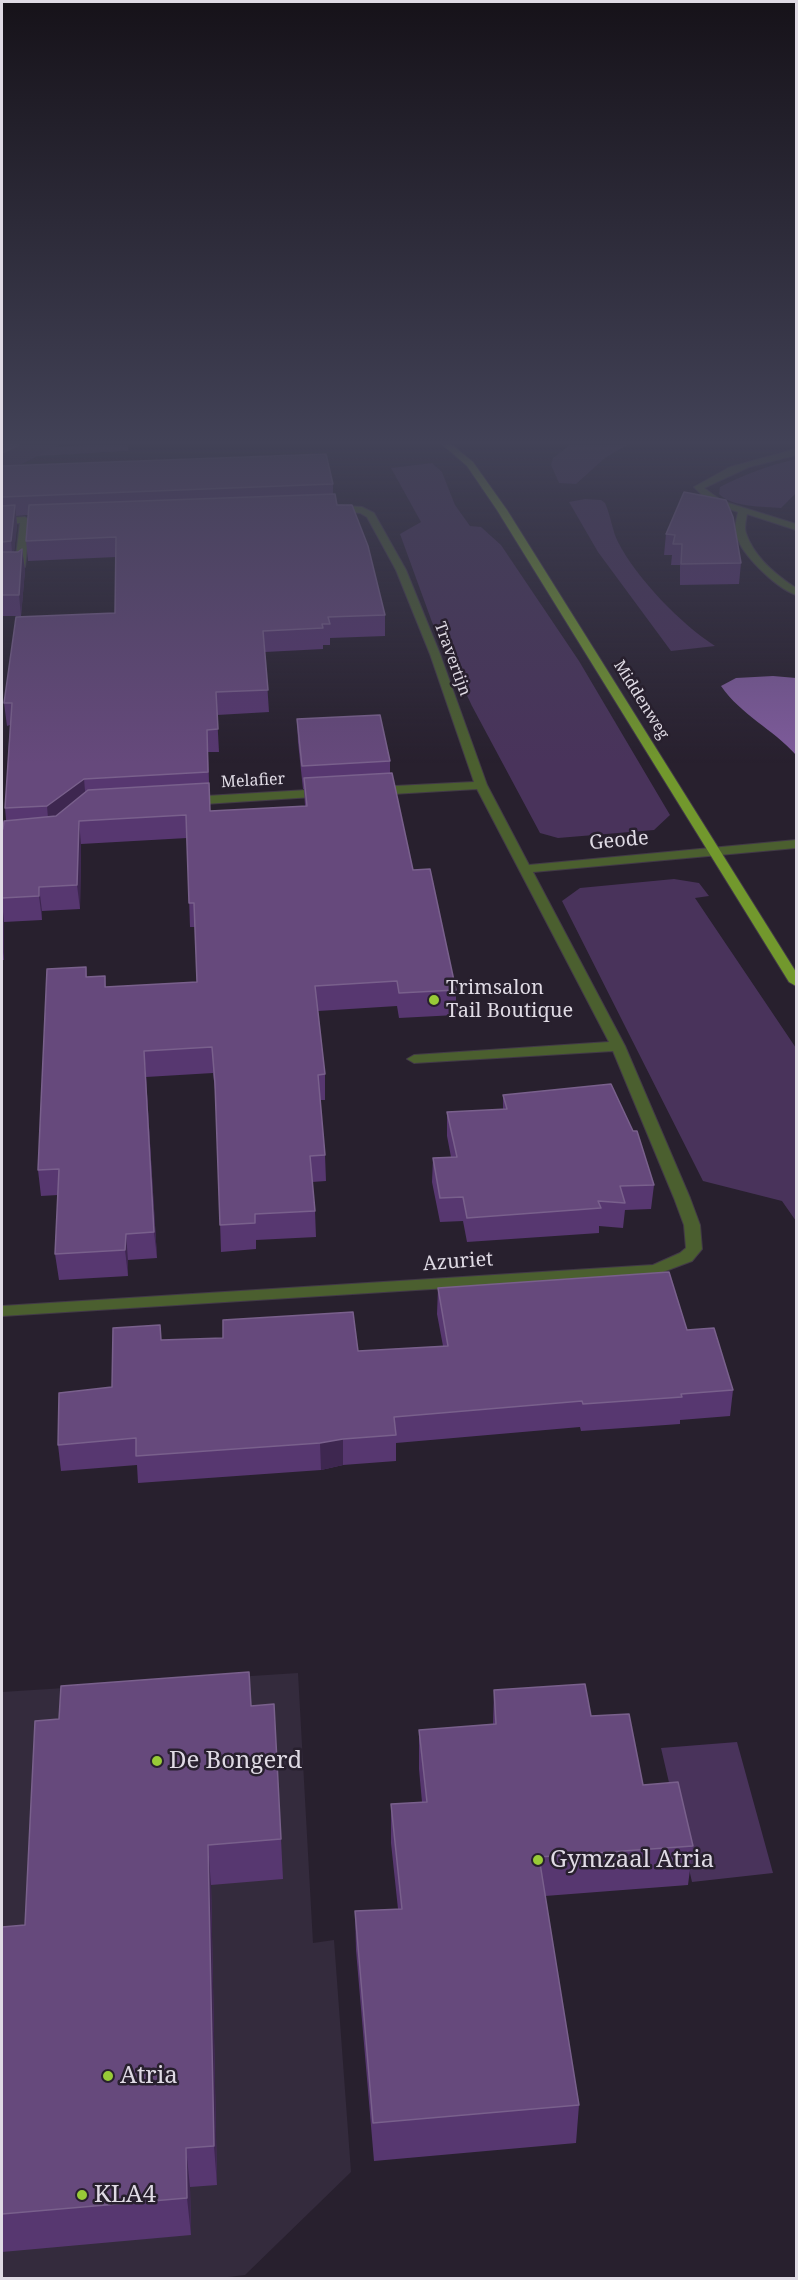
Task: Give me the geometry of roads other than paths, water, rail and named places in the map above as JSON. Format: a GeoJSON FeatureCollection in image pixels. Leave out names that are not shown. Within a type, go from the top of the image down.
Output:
{"type":"FeatureCollection","features":[{"type":"Feature","properties":{"kind":"main road","name":"Middenweg"},"geometry":{"type":"LineString","coordinates":[[528,551],[796,982]]}},
{"type":"Feature","properties":{"kind":"street"},"geometry":{"type":"LineString","coordinates":[[2,567],[20,567],[23,551]]}},
{"type":"Feature","properties":{"kind":"street","name":"Travertijn"},"geometry":{"type":"LineString","coordinates":[[391,551],[435,654],[481,785],[526,868]]}},
{"type":"Feature","properties":{"kind":"street"},"geometry":{"type":"LineString","coordinates":[[751,551],[772,577],[796,592]]}},
{"type":"Feature","properties":{"kind":"street"},"geometry":{"type":"LineString","coordinates":[[362,791],[481,785]]}},
{"type":"Feature","properties":{"kind":"street","name":"Melafier"},"geometry":{"type":"LineString","coordinates":[[175,802],[338,793]]}},
{"type":"Feature","properties":{"kind":"street","name":"Geode"},"geometry":{"type":"LineString","coordinates":[[526,868],[796,844]]}},
{"type":"Feature","properties":{"kind":"street","name":"Azuriet"},"geometry":{"type":"LineString","coordinates":[[2,1311],[655,1270],[667,1267],[686,1257],[694,1248],[692,1225],[618,1046],[550,919],[526,868]]}},
{"type":"Feature","properties":{"kind":"street"},"geometry":{"type":"LineString","coordinates":[[414,1059],[618,1046]]}},
{"type":"Feature","properties":{"kind":"place","name":"Trimsalon Tail Boutique"},"geometry":{"type":"Point","coordinates":[434,1000]}},
{"type":"Feature","properties":{"kind":"place","name":"De Bongerd"},"geometry":{"type":"Point","coordinates":[157,1761]}},
{"type":"Feature","properties":{"kind":"place","name":"Gymzaal Atria"},"geometry":{"type":"Point","coordinates":[538,1860]}},
{"type":"Feature","properties":{"kind":"place","name":"Atria"},"geometry":{"type":"Point","coordinates":[108,2076]}},
{"type":"Feature","properties":{"kind":"place","name":"KLA4"},"geometry":{"type":"Point","coordinates":[82,2195]}}]}
